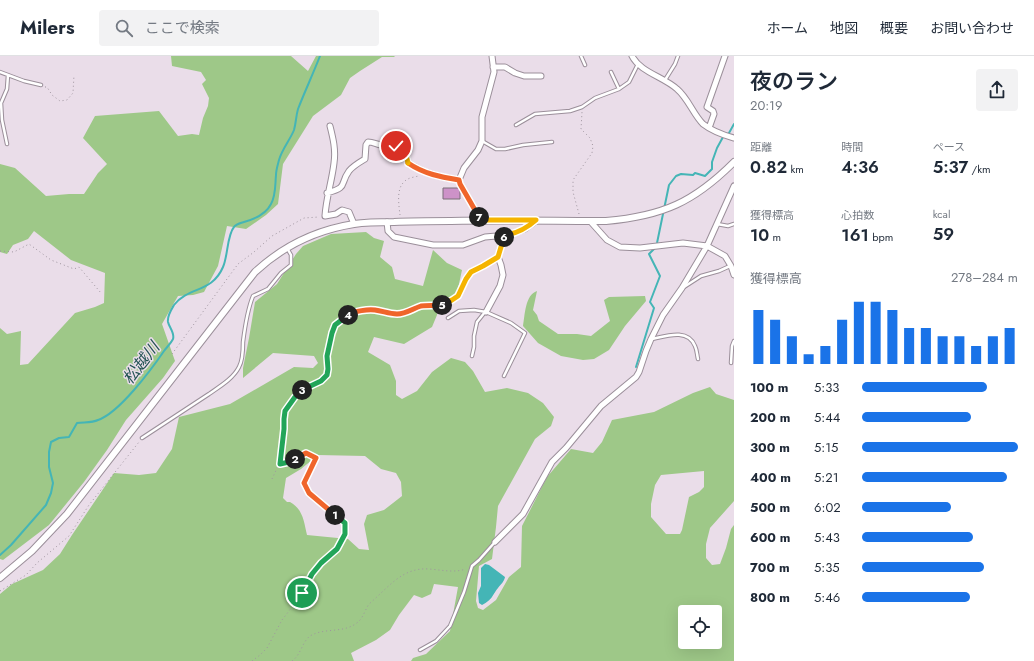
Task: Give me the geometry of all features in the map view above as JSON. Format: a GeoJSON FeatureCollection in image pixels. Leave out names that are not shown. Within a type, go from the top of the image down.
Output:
{"type":"FeatureCollection","features":[{"type":"Feature","properties":{"kind":"street"},"geometry":{"type":"LineString","coordinates":[[481,220],[459,180],[464,168],[478,150],[482,141],[482,117],[494,72],[492,56]]}},
{"type":"Feature","properties":{"kind":"street"},"geometry":{"type":"LineString","coordinates":[[632,56],[639,64],[677,89],[702,123],[719,134],[734,138]]}},
{"type":"Feature","properties":{"kind":"street"},"geometry":{"type":"LineString","coordinates":[[709,128],[714,114],[713,111],[707,107],[726,56]]}},
{"type":"Feature","properties":{"kind":"street"},"geometry":{"type":"LineString","coordinates":[[493,67],[505,67],[524,76],[541,76]]}},
{"type":"Feature","properties":{"kind":"street"},"geometry":{"type":"LineString","coordinates":[[330,126],[334,141],[334,162],[327,193],[325,216],[336,214],[342,210],[349,212],[354,224]]}},
{"type":"Feature","properties":{"kind":"street"},"geometry":{"type":"LineString","coordinates":[[327,193],[338,190],[342,187],[350,170],[365,159],[366,145],[368,142],[380,145],[396,146],[406,155],[408,163],[416,168],[426,173],[459,180]]}},
{"type":"Feature","properties":{"kind":"street"},"geometry":{"type":"LineString","coordinates":[[0,578],[32,551],[67,514],[255,272],[267,261],[287,247],[319,232],[354,224],[400,221],[590,221],[644,216],[676,206],[690,198],[706,188],[734,162]]}},
{"type":"Feature","properties":{"kind":"street"},"geometry":{"type":"LineString","coordinates":[[495,542],[523,514],[552,462],[566,448],[601,406],[636,378],[646,350],[663,315],[682,288],[707,246],[734,186]]}},
{"type":"Feature","properties":{"kind":"street"},"geometry":{"type":"LineString","coordinates":[[387,222],[388,231],[394,237],[433,245],[463,245],[485,237],[508,235],[525,229],[536,220]]}},
{"type":"Feature","properties":{"kind":"street"},"geometry":{"type":"LineString","coordinates":[[590,221],[607,240],[620,247],[640,248],[683,243],[707,246],[725,256],[732,265],[734,275]]}},
{"type":"Feature","properties":{"kind":"street"},"geometry":{"type":"LineString","coordinates":[[486,312],[500,286],[503,275],[498,257],[504,235]]}},
{"type":"Feature","properties":{"kind":"lane"},"geometry":{"type":"LineString","coordinates":[[581,56],[585,65]]}},
{"type":"Feature","properties":{"kind":"lane"},"geometry":{"type":"LineString","coordinates":[[664,81],[675,64],[678,56]]}},
{"type":"Feature","properties":{"kind":"lane"},"geometry":{"type":"LineString","coordinates":[[516,125],[535,114],[570,111],[582,107],[595,98],[619,89],[629,82],[639,64]]}},
{"type":"Feature","properties":{"kind":"lane"},"geometry":{"type":"LineString","coordinates":[[0,72],[40,85]]}},
{"type":"Feature","properties":{"kind":"lane"},"geometry":{"type":"LineString","coordinates":[[611,72],[619,89]]}},
{"type":"Feature","properties":{"kind":"lane"},"geometry":{"type":"LineString","coordinates":[[7,144],[2,120],[2,103],[7,89],[8,74]]}},
{"type":"Feature","properties":{"kind":"lane"},"geometry":{"type":"LineString","coordinates":[[482,141],[496,149],[505,150],[523,145],[552,142]]}},
{"type":"Feature","properties":{"kind":"lane"},"geometry":{"type":"LineString","coordinates":[[716,224],[728,226],[734,224]]}},
{"type":"Feature","properties":{"kind":"lane"},"geometry":{"type":"LineString","coordinates":[[142,438],[220,387],[234,375],[242,359],[246,315],[253,296],[268,289],[281,273],[291,265],[291,255],[287,247]]}},
{"type":"Feature","properties":{"kind":"lane"},"geometry":{"type":"LineString","coordinates":[[682,288],[701,276],[719,271],[732,265]]}},
{"type":"Feature","properties":{"kind":"lane"},"geometry":{"type":"LineString","coordinates":[[448,318],[459,311],[474,310],[486,312],[511,323],[524,333],[504,376]]}},
{"type":"Feature","properties":{"kind":"lane"},"geometry":{"type":"LineString","coordinates":[[472,356],[477,322],[486,312]]}},
{"type":"Feature","properties":{"kind":"lane"},"geometry":{"type":"LineString","coordinates":[[651,339],[676,334],[683,335],[690,339],[695,345],[698,359]]}},
{"type":"Feature","properties":{"kind":"lane"},"geometry":{"type":"LineString","coordinates":[[731,363],[732,346],[734,341]]}},
{"type":"Feature","properties":{"kind":"lane"},"geometry":{"type":"LineString","coordinates":[[420,650],[436,641],[450,626],[464,592],[472,566],[495,542]]}},
{"type":"Feature","properties":{"kind":"path"},"geometry":{"type":"LineString","coordinates":[[40,85],[47,87],[52,94],[60,100],[66,100],[73,93],[74,75]]}},
{"type":"Feature","properties":{"kind":"path"},"geometry":{"type":"LineString","coordinates":[[580,221],[573,192],[573,180],[592,153],[593,146],[590,138],[581,129],[582,107]]}},
{"type":"Feature","properties":{"kind":"path"},"geometry":{"type":"LineString","coordinates":[[400,221],[399,200],[400,190],[403,183],[408,179],[426,173]]}},
{"type":"Feature","properties":{"kind":"path"},"geometry":{"type":"LineString","coordinates":[[172,354],[238,264],[272,236],[304,218],[325,216]]}},
{"type":"Feature","properties":{"kind":"path"},"geometry":{"type":"LineString","coordinates":[[0,251],[14,252],[29,244],[51,260],[74,269],[79,267],[101,293]]}},
{"type":"Feature","properties":{"kind":"path"},"geometry":{"type":"LineString","coordinates":[[272,478],[280,464],[285,411],[302,390],[321,381],[327,375],[327,356],[335,325],[355,312],[374,310],[398,314],[413,308],[447,303],[458,296],[471,272],[498,257]]}},
{"type":"Feature","properties":{"kind":"path"},"geometry":{"type":"LineString","coordinates":[[0,591],[26,575],[37,563],[69,536],[89,505],[142,438]]}},
{"type":"Feature","properties":{"kind":"path"},"geometry":{"type":"LineString","coordinates":[[252,661],[266,648],[282,620],[302,593],[312,574],[321,563],[337,549],[345,534],[345,523],[309,493],[304,483],[316,458],[306,453],[289,462],[280,464]]}},
{"type":"Feature","properties":{"kind":"path"},"geometry":{"type":"LineString","coordinates":[[292,661],[300,653],[308,638],[312,635],[323,631],[343,629],[361,620],[369,604],[400,576],[418,569],[454,572],[467,569],[472,566]]}},
{"type":"Feature","properties":{"kind":"green space"},"geometry":{"type":"Polygon","coordinates":[[[171,56],[291,56],[308,71],[316,56],[395,57],[382,57],[350,78],[341,95],[313,116],[283,164],[278,204],[266,215],[246,229],[227,226],[218,266],[204,292],[193,295],[178,296],[162,324],[175,361],[163,378],[126,420],[84,482],[49,525],[3,560],[0,559],[0,328],[7,334],[21,331],[20,365],[28,364],[75,313],[104,303],[105,273],[71,260],[34,231],[28,239],[13,245],[7,254],[0,252],[0,164],[15,168],[46,196],[84,194],[98,173],[107,164],[83,138],[95,116],[159,111],[178,136],[192,134],[199,135],[203,118],[208,106],[209,98],[202,84],[206,80],[201,72],[172,66],[171,56]]]}},
{"type":"Feature","properties":{"kind":"green space"},"geometry":{"type":"Polygon","coordinates":[[[366,232],[374,238],[384,241],[380,257],[392,267],[395,279],[423,286],[433,250],[447,263],[462,270],[456,298],[439,302],[437,315],[432,327],[404,344],[374,337],[368,352],[390,365],[396,381],[396,395],[402,399],[417,391],[432,372],[451,358],[465,362],[473,371],[485,392],[507,388],[528,393],[543,403],[554,417],[551,426],[535,439],[498,506],[492,559],[479,566],[476,601],[478,608],[483,610],[496,600],[509,577],[521,567],[522,526],[547,477],[571,449],[593,453],[602,442],[612,420],[654,412],[693,393],[710,387],[716,394],[734,400],[734,501],[710,528],[706,544],[706,558],[712,565],[720,564],[731,529],[734,525],[734,661],[411,661],[413,658],[426,654],[450,631],[458,587],[434,584],[431,594],[422,598],[414,595],[390,630],[376,640],[351,653],[354,661],[0,661],[0,594],[12,584],[43,570],[60,554],[114,473],[139,475],[156,473],[172,449],[179,417],[230,404],[294,367],[313,368],[318,363],[314,356],[273,353],[243,378],[243,368],[255,302],[277,284],[296,254],[303,246],[331,234],[366,232]],[[318,455],[301,469],[286,478],[283,498],[298,508],[304,521],[307,535],[348,539],[359,549],[369,550],[364,524],[367,515],[384,510],[402,496],[401,482],[396,473],[381,469],[365,456],[318,455]],[[704,471],[661,475],[655,485],[651,504],[651,517],[666,534],[680,534],[689,497],[699,492],[704,487],[704,471]]]}},
{"type":"Feature","properties":{"kind":"green space"},"geometry":{"type":"Polygon","coordinates":[[[537,291],[533,310],[539,321],[558,334],[591,336],[610,321],[604,300],[609,297],[645,296],[646,301],[625,326],[609,350],[594,359],[583,360],[561,356],[538,343],[523,326],[528,301],[533,293],[537,291]]]}},
{"type":"Feature","properties":{"kind":"water"},"geometry":{"type":"Polygon","coordinates":[[[485,564],[489,565],[505,577],[492,598],[482,605],[479,603],[478,593],[481,586],[481,568],[485,564]]]}},
{"type":"Feature","properties":{"kind":"building"},"geometry":{"type":"Polygon","coordinates":[[[443,188],[460,188],[460,199],[443,199],[443,188]]]}},
{"type":"Feature","properties":{"kind":"waterway","name":"松越川"},"geometry":{"type":"LineString","coordinates":[[0,555],[11,545],[46,505],[53,483],[49,467],[51,442],[59,438],[69,437],[77,423],[93,422],[98,420],[106,416],[125,400],[151,369],[173,339],[168,318],[174,305],[186,295],[213,281],[218,275],[225,262],[230,235],[235,226],[260,216],[269,208],[274,197],[276,171],[280,156],[294,130],[298,109],[320,56]]}},
{"type":"Feature","properties":{"kind":"waterway"},"geometry":{"type":"LineString","coordinates":[[636,367],[654,308],[650,302],[660,276],[649,254],[655,248],[657,243],[669,185],[676,176],[681,174],[693,175],[695,173],[705,176],[712,169],[712,162],[723,137],[729,133],[734,124]]}},
{"type":"Feature","properties":{"kind":"route"},"geometry":{"type":"LineString","coordinates":[[302,593],[312,574],[321,563],[337,549],[345,534],[345,523],[309,493],[304,483],[316,458],[306,453],[289,462],[280,464],[284,419],[285,411],[295,397],[302,390],[321,381],[327,375],[327,356],[335,325],[355,312],[374,310],[398,314],[413,308],[447,303],[458,296],[471,272],[498,257],[504,235],[525,229],[536,220],[481,220],[459,180],[426,173],[416,168],[408,163],[406,155],[396,146]]}}]}
